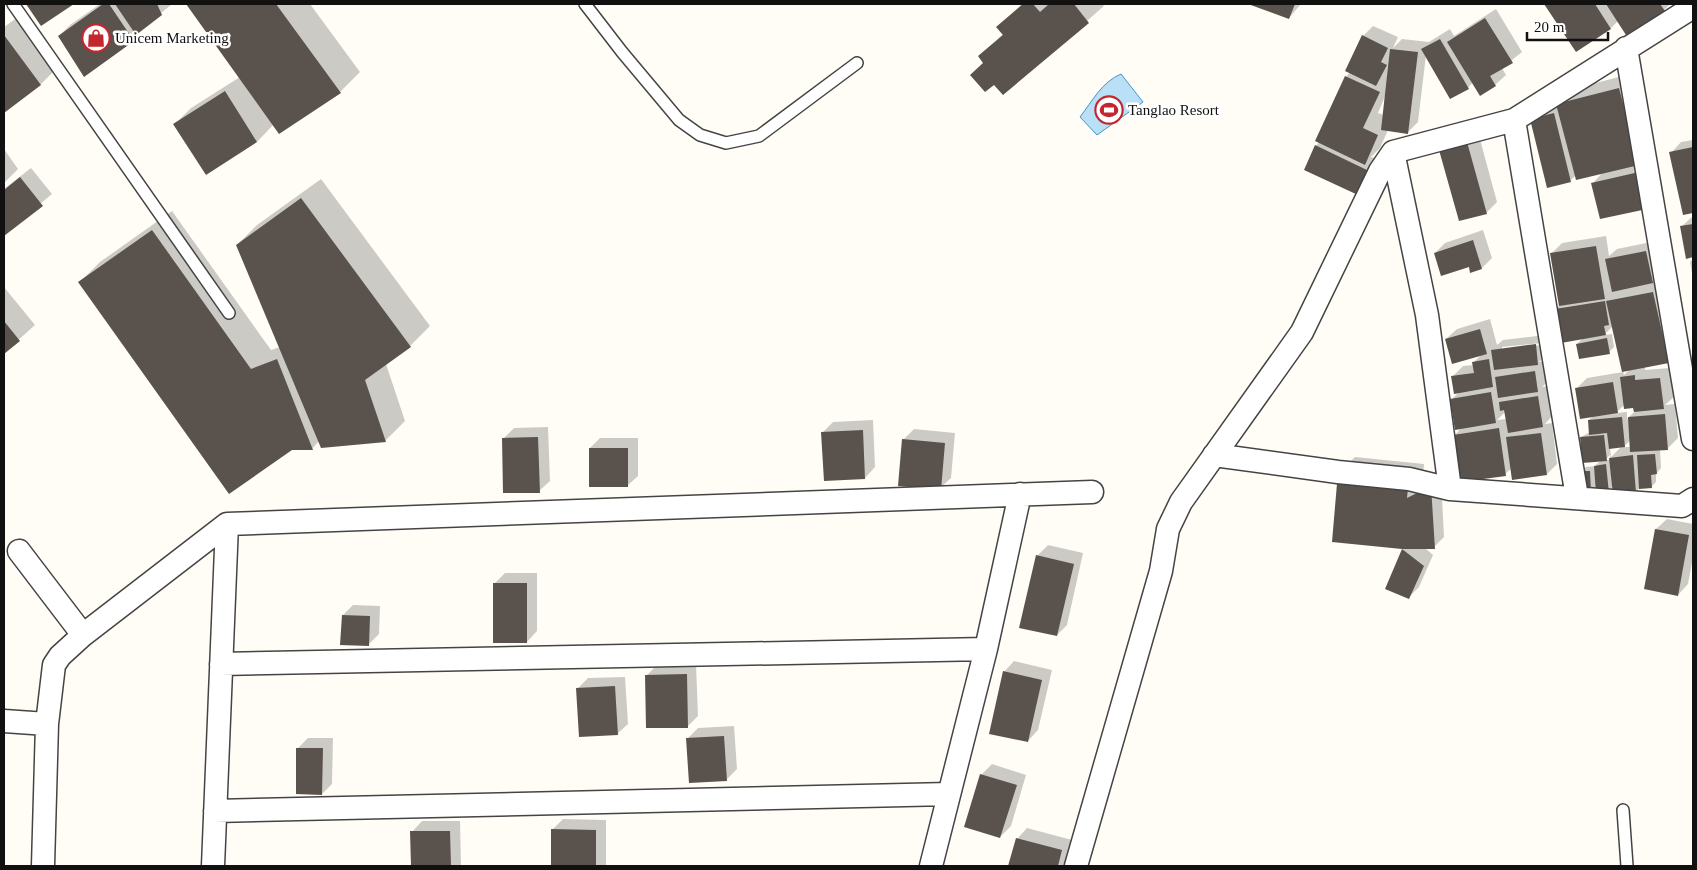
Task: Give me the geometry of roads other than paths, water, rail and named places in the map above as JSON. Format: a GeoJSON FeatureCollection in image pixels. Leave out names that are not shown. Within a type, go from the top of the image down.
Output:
{"type":"FeatureCollection","features":[{"type":"Feature","properties":{"kind":"street"},"geometry":{"type":"LineString","coordinates":[[1076,866],[1161,571],[1168,529],[1181,502],[1302,332],[1380,171],[1394,152],[1514,120],[1693,7]]}},
{"type":"Feature","properties":{"kind":"street"},"geometry":{"type":"LineString","coordinates":[[1626,48],[1693,439]]}},
{"type":"Feature","properties":{"kind":"street"},"geometry":{"type":"LineString","coordinates":[[1514,120],[1577,497]]}},
{"type":"Feature","properties":{"kind":"street"},"geometry":{"type":"LineString","coordinates":[[1394,152],[1427,315],[1450,489]]}},
{"type":"Feature","properties":{"kind":"street"},"geometry":{"type":"LineString","coordinates":[[1214,455],[1338,472],[1409,479],[1450,489],[1682,506],[1693,499]]}},
{"type":"Feature","properties":{"kind":"street"},"geometry":{"type":"LineString","coordinates":[[43,866],[47,724],[54,666],[60,656],[83,635],[227,524],[1092,492]]}},
{"type":"Feature","properties":{"kind":"street"},"geometry":{"type":"LineString","coordinates":[[931,866],[986,649],[1020,494]]}},
{"type":"Feature","properties":{"kind":"street"},"geometry":{"type":"LineString","coordinates":[[213,866],[227,524]]}},
{"type":"Feature","properties":{"kind":"street"},"geometry":{"type":"LineString","coordinates":[[19,551],[83,635]]}},
{"type":"Feature","properties":{"kind":"street"},"geometry":{"type":"LineString","coordinates":[[221,664],[986,649]]}},
{"type":"Feature","properties":{"kind":"street"},"geometry":{"type":"LineString","coordinates":[[4,721],[47,724]]}},
{"type":"Feature","properties":{"kind":"street"},"geometry":{"type":"LineString","coordinates":[[216,811],[949,794]]}},
{"type":"Feature","properties":{"kind":"lane"},"geometry":{"type":"LineString","coordinates":[[13,4],[229,314]]}},
{"type":"Feature","properties":{"kind":"lane"},"geometry":{"type":"LineString","coordinates":[[585,4],[679,120],[700,135],[726,143],[759,136],[857,63]]}},
{"type":"Feature","properties":{"kind":"lane"},"geometry":{"type":"LineString","coordinates":[[1623,810],[1627,866]]}},
{"type":"Feature","properties":{"kind":"water","name":"Tanglao Resort"},"geometry":{"type":"Polygon","coordinates":[[[1121,74],[1143,102],[1097,135],[1080,117],[1103,87],[1114,77],[1121,74]]]}},
{"type":"Feature","properties":{"kind":"place","name":"Unicem Marketing"},"geometry":{"type":"Point","coordinates":[96,38]}},
{"type":"Feature","properties":{"kind":"place","name":"Tanglao Resort"},"geometry":{"type":"Point","coordinates":[1109,110]}}]}
